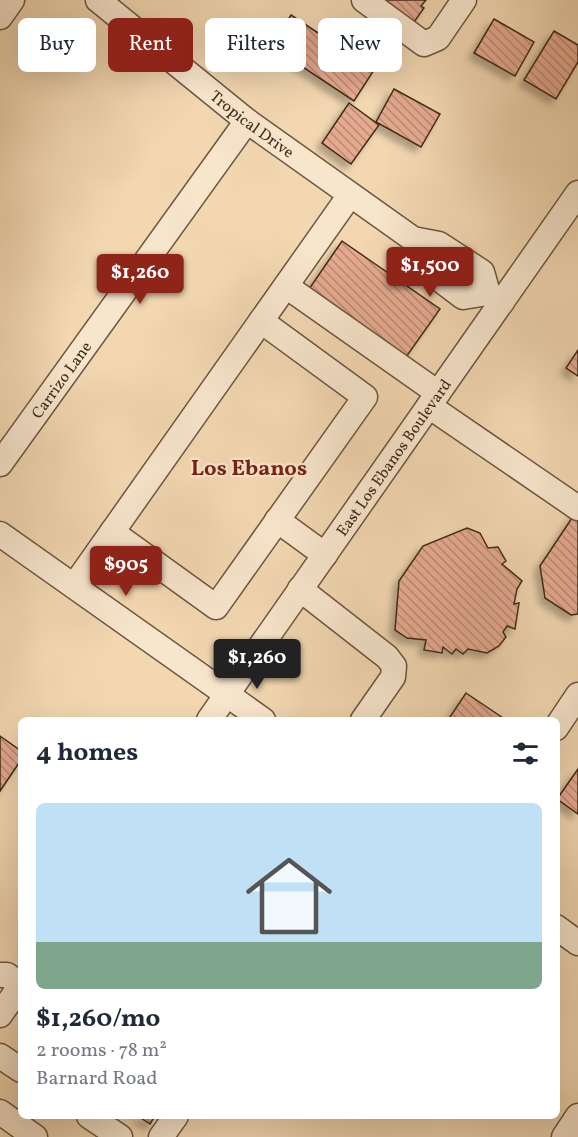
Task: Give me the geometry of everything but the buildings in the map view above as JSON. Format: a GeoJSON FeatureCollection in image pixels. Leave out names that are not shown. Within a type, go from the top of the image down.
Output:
{"type":"FeatureCollection","features":[{"type":"Feature","properties":{"kind":"street"},"geometry":{"type":"LineString","coordinates":[[0,17],[12,0]]}},
{"type":"Feature","properties":{"kind":"street","name":"Tropical Drive"},"geometry":{"type":"LineString","coordinates":[[98,0],[247,121],[413,239],[422,266],[463,297],[495,298]]}},
{"type":"Feature","properties":{"kind":"street"},"geometry":{"type":"LineString","coordinates":[[364,0],[424,44],[438,38],[465,0]]}},
{"type":"Feature","properties":{"kind":"street","name":"Carrizo Lane"},"geometry":{"type":"LineString","coordinates":[[0,464],[247,121]]}},
{"type":"Feature","properties":{"kind":"street","name":"East Los Ebanos Boulevard"},"geometry":{"type":"LineString","coordinates":[[211,717],[433,400],[495,298],[578,193]]}},
{"type":"Feature","properties":{"kind":"street"},"geometry":{"type":"LineString","coordinates":[[74,586],[350,195]]}},
{"type":"Feature","properties":{"kind":"street"},"geometry":{"type":"LineString","coordinates":[[286,286],[578,508]]}},
{"type":"Feature","properties":{"kind":"street"},"geometry":{"type":"LineString","coordinates":[[112,532],[216,607],[365,397],[261,321]]}},
{"type":"Feature","properties":{"kind":"street"},"geometry":{"type":"LineString","coordinates":[[277,520],[325,555]]}},
{"type":"Feature","properties":{"kind":"street"},"geometry":{"type":"LineString","coordinates":[[0,534],[259,717]]}},
{"type":"Feature","properties":{"kind":"street"},"geometry":{"type":"LineString","coordinates":[[300,589],[387,657],[394,666],[393,677],[365,717]]}},
{"type":"Feature","properties":{"kind":"street"},"geometry":{"type":"LineString","coordinates":[[560,722],[578,695]]}},
{"type":"Feature","properties":{"kind":"street"},"geometry":{"type":"LineString","coordinates":[[560,930],[578,943]]}},
{"type":"Feature","properties":{"kind":"street"},"geometry":{"type":"LineString","coordinates":[[0,975],[7,975],[18,983]]}},
{"type":"Feature","properties":{"kind":"street"},"geometry":{"type":"LineString","coordinates":[[0,1015],[18,989]]}},
{"type":"Feature","properties":{"kind":"street"},"geometry":{"type":"LineString","coordinates":[[0,1056],[18,1068]]}},
{"type":"Feature","properties":{"kind":"street"},"geometry":{"type":"LineString","coordinates":[[0,1112],[35,1137]]}},
{"type":"Feature","properties":{"kind":"street"},"geometry":{"type":"LineString","coordinates":[[564,1137],[578,1116]]}},
{"type":"Feature","properties":{"kind":"street"},"geometry":{"type":"LineString","coordinates":[[93,1119],[120,1137]]}},
{"type":"Feature","properties":{"kind":"street"},"geometry":{"type":"LineString","coordinates":[[161,1137],[174,1119]]}},
{"type":"Feature","properties":{"kind":"district","name":"Los Ebanos"},"geometry":{"type":"Point","coordinates":[249,467]}}]}
